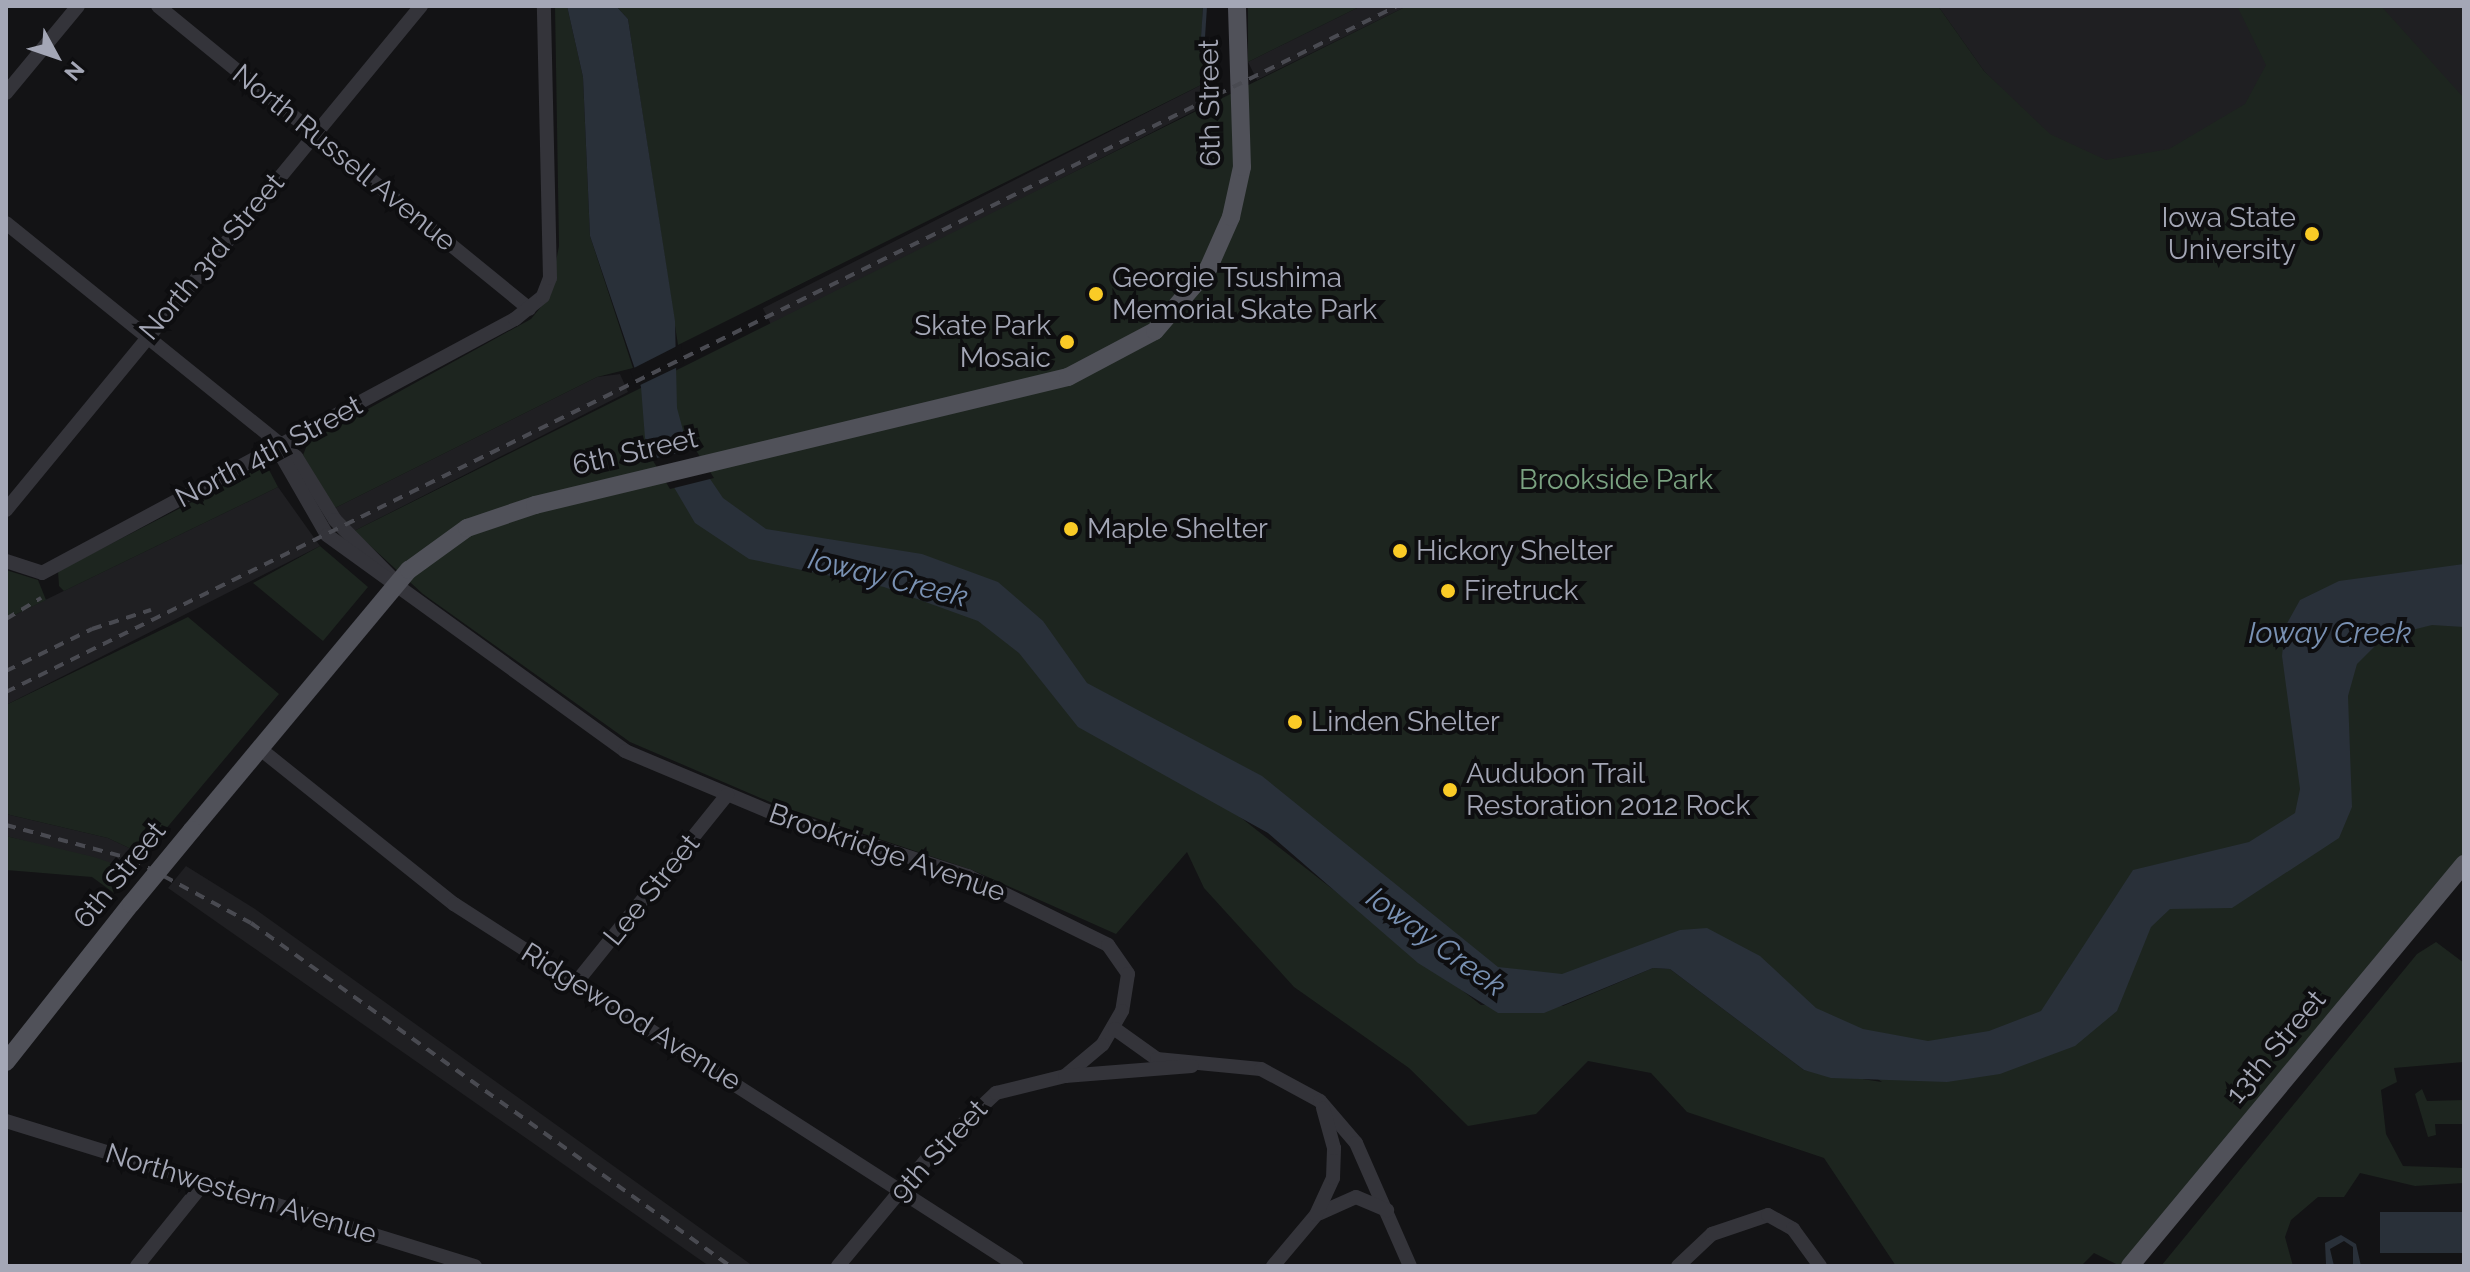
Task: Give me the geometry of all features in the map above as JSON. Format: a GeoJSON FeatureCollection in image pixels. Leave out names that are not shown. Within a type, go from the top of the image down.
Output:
{"type":"FeatureCollection","features":[{"type":"Feature","properties":{"kind":"main road","name":"6th Street"},"geometry":{"type":"LineString","coordinates":[[6,1062],[131,904],[397,583],[467,528],[635,481],[1068,377],[1136,345],[1173,315],[1208,269],[1238,192],[1237,6]]}},
{"type":"Feature","properties":{"kind":"main road","name":"13th Street"},"geometry":{"type":"LineString","coordinates":[[2130,1266],[2464,864]]}},
{"type":"Feature","properties":{"kind":"street"},"geometry":{"type":"LineString","coordinates":[[6,93],[78,6]]}},
{"type":"Feature","properties":{"kind":"street","name":"North Russell Avenue"},"geometry":{"type":"LineString","coordinates":[[158,6],[529,309]]}},
{"type":"Feature","properties":{"kind":"street","name":"North 3rd Street"},"geometry":{"type":"LineString","coordinates":[[6,510],[145,337],[421,6]]}},
{"type":"Feature","properties":{"kind":"street"},"geometry":{"type":"LineString","coordinates":[[529,309],[550,278],[544,6]]}},
{"type":"Feature","properties":{"kind":"street"},"geometry":{"type":"LineString","coordinates":[[6,223],[277,448],[296,457],[335,520],[397,583]]}},
{"type":"Feature","properties":{"kind":"street","name":"North 4th Street"},"geometry":{"type":"LineString","coordinates":[[6,561],[42,573],[529,309]]}},
{"type":"Feature","properties":{"kind":"street","name":"Brookridge Avenue"},"geometry":{"type":"LineString","coordinates":[[277,448],[327,535],[372,573],[397,583],[625,751],[727,795],[968,876],[1108,945],[1128,974],[1115,1029]]}},
{"type":"Feature","properties":{"kind":"street","name":"Ridgewood Avenue"},"geometry":{"type":"LineString","coordinates":[[259,748],[454,904],[1017,1266]]}},
{"type":"Feature","properties":{"kind":"street","name":"Lee Street"},"geometry":{"type":"LineString","coordinates":[[575,984],[727,795]]}},
{"type":"Feature","properties":{"kind":"street"},"geometry":{"type":"LineString","coordinates":[[1115,1029],[1157,1059],[1192,1066],[1261,1069],[1320,1101],[1356,1143],[1410,1266]]}},
{"type":"Feature","properties":{"kind":"street","name":"9th Street"},"geometry":{"type":"LineString","coordinates":[[1065,1076],[1115,1029]]}},
{"type":"Feature","properties":{"kind":"street","name":"9th Street"},"geometry":{"type":"LineString","coordinates":[[838,1266],[901,1189],[996,1093],[1065,1076],[1192,1066]]}},
{"type":"Feature","properties":{"kind":"street"},"geometry":{"type":"LineString","coordinates":[[1273,1266],[1316,1215],[1333,1178],[1334,1148],[1320,1101]]}},
{"type":"Feature","properties":{"kind":"street","name":"Northwestern Avenue"},"geometry":{"type":"LineString","coordinates":[[6,1121],[475,1266]]}},
{"type":"Feature","properties":{"kind":"street"},"geometry":{"type":"LineString","coordinates":[[137,1266],[204,1183]]}},
{"type":"Feature","properties":{"kind":"street"},"geometry":{"type":"LineString","coordinates":[[1316,1215],[1356,1197],[1387,1210]]}},
{"type":"Feature","properties":{"kind":"street"},"geometry":{"type":"LineString","coordinates":[[1678,1266],[1712,1234],[1768,1215],[1793,1229],[1820,1266]]}},
{"type":"Feature","properties":{"kind":"street"},"geometry":{"type":"LineString","coordinates":[[424,1266],[434,1254]]}},
{"type":"Feature","properties":{"kind":"shaded area"},"geometry":{"type":"Polygon","coordinates":[[[1361,6],[1407,6],[1257,80],[1248,62],[1361,6]]]}},
{"type":"Feature","properties":{"kind":"shaded area","name":"Iowa State University"},"geometry":{"type":"Polygon","coordinates":[[[1938,6],[2464,6],[2464,481],[2099,190],[1984,71],[1938,6]]]}},
{"type":"Feature","properties":{"kind":"shaded area"},"geometry":{"type":"Polygon","coordinates":[[[1211,80],[1220,98],[772,326],[763,308],[1211,80]]]}},
{"type":"Feature","properties":{"kind":"shaded area"},"geometry":{"type":"Polygon","coordinates":[[[620,374],[628,392],[354,531],[333,509],[597,377],[620,374]]]}},
{"type":"Feature","properties":{"kind":"shaded area"},"geometry":{"type":"Polygon","coordinates":[[[278,487],[320,546],[6,705],[6,619],[278,487]]]}},
{"type":"Feature","properties":{"kind":"shaded area"},"geometry":{"type":"Polygon","coordinates":[[[6,814],[108,838],[144,855],[132,870],[6,836],[6,814]]]}},
{"type":"Feature","properties":{"kind":"shaded area"},"geometry":{"type":"Polygon","coordinates":[[[186,866],[255,909],[753,1266],[709,1266],[168,888],[186,866]]]}},
{"type":"Feature","properties":{"kind":"green space"},"geometry":{"type":"Polygon","coordinates":[[[555,6],[567,6],[583,77],[590,236],[633,368],[597,377],[333,509],[302,458],[308,442],[531,319],[549,297],[559,246],[555,6]]]}},
{"type":"Feature","properties":{"kind":"green space"},"geometry":{"type":"Polygon","coordinates":[[[616,6],[1203,6],[1201,44],[1212,47],[1215,70],[1211,80],[678,345],[628,19],[616,6]]]}},
{"type":"Feature","properties":{"kind":"green space"},"geometry":{"type":"Polygon","coordinates":[[[1248,6],[1361,6],[1248,62],[1248,6]]]}},
{"type":"Feature","properties":{"kind":"green space","name":"Brookside Park"},"geometry":{"type":"Polygon","coordinates":[[[1407,6],[1938,6],[1984,71],[2050,134],[2106,160],[2169,149],[2245,104],[2266,65],[2237,6],[2381,6],[2464,98],[2464,854],[2120,1266],[2094,1253],[2081,1266],[1896,1266],[1824,1158],[1687,1112],[1651,1073],[1588,1061],[1536,1114],[1468,1126],[1409,1068],[1294,987],[1204,888],[1187,852],[1116,934],[972,870],[777,805],[630,742],[423,594],[354,531],[1407,6]],[[1239,791],[1226,806],[1481,1005],[1563,1006],[1653,968],[1670,969],[1804,1070],[1882,1082],[1690,949],[1517,1001],[1239,791]]]}},
{"type":"Feature","properties":{"kind":"green space"},"geometry":{"type":"Polygon","coordinates":[[[266,464],[278,487],[64,591],[59,586],[58,571],[266,464]]]}},
{"type":"Feature","properties":{"kind":"green space"},"geometry":{"type":"Polygon","coordinates":[[[320,546],[368,587],[323,641],[253,583],[320,546]]]}},
{"type":"Feature","properties":{"kind":"green space"},"geometry":{"type":"Polygon","coordinates":[[[6,570],[38,580],[46,600],[6,619],[6,570]]]}},
{"type":"Feature","properties":{"kind":"green space"},"geometry":{"type":"Polygon","coordinates":[[[188,617],[279,694],[144,855],[108,838],[6,814],[6,705],[188,617]]]}},
{"type":"Feature","properties":{"kind":"green space"},"geometry":{"type":"Polygon","coordinates":[[[6,836],[94,857],[132,870],[114,893],[92,877],[6,870],[6,836]]]}},
{"type":"Feature","properties":{"kind":"green space"},"geometry":{"type":"Polygon","coordinates":[[[2436,942],[2464,963],[2464,1062],[2394,1068],[2397,1082],[2381,1090],[2386,1134],[2403,1166],[2464,1168],[2464,1183],[2415,1186],[2360,1173],[2344,1197],[2318,1197],[2291,1220],[2285,1237],[2293,1266],[2161,1266],[2417,954],[2436,942]]]}},
{"type":"Feature","properties":{"kind":"green space"},"geometry":{"type":"Polygon","coordinates":[[[2422,1089],[2427,1101],[2464,1100],[2464,1124],[2435,1124],[2436,1135],[2428,1137],[2415,1094],[2422,1089]]]}},
{"type":"Feature","properties":{"kind":"water","name":"Ioway Creek"},"geometry":{"type":"Polygon","coordinates":[[[567,6],[616,6],[628,19],[675,321],[677,408],[687,445],[723,498],[766,529],[922,554],[998,582],[1043,621],[1087,683],[1262,776],[1498,967],[1562,974],[1680,930],[1707,928],[1760,956],[1816,1008],[1863,1029],[1928,1041],[1989,1031],[2041,1011],[2133,870],[2249,842],[2295,813],[2300,789],[2282,656],[2285,627],[2300,600],[2339,581],[2464,564],[2464,627],[2432,625],[2384,637],[2357,664],[2348,696],[2352,807],[2339,838],[2232,908],[2170,909],[2151,927],[2117,1011],[2075,1046],[2000,1074],[1947,1082],[1831,1078],[1804,1070],[1670,969],[1653,968],[1544,1013],[1498,1013],[1418,963],[1268,833],[1078,727],[1019,653],[978,621],[884,587],[749,559],[695,523],[645,438],[641,387],[590,236],[583,77],[567,6]]]}},
{"type":"Feature","properties":{"kind":"water"},"geometry":{"type":"Polygon","coordinates":[[[2380,1212],[2464,1212],[2464,1253],[2380,1253],[2380,1212]]]}},
{"type":"Feature","properties":{"kind":"water"},"geometry":{"type":"Polygon","coordinates":[[[2341,1235],[2356,1244],[2361,1266],[2353,1266],[2353,1247],[2344,1241],[2330,1249],[2334,1266],[2326,1264],[2325,1243],[2341,1235]]]}},
{"type":"Feature","properties":{"kind":"pier"},"geometry":{"type":"Polygon","coordinates":[[[681,344],[684,364],[636,387],[630,370],[681,344]]]}},
{"type":"Feature","properties":{"kind":"pier"},"geometry":{"type":"Polygon","coordinates":[[[695,449],[714,478],[670,489],[652,459],[695,449]]]}},
{"type":"Feature","properties":{"kind":"waterway"},"geometry":{"type":"LineString","coordinates":[[1202,53],[1205,6]]}},
{"type":"Feature","properties":{"kind":"railway"},"geometry":{"type":"LineString","coordinates":[[6,692],[1397,6]]}},
{"type":"Feature","properties":{"kind":"railway"},"geometry":{"type":"LineString","coordinates":[[6,619],[41,598]]}},
{"type":"Feature","properties":{"kind":"railway"},"geometry":{"type":"LineString","coordinates":[[6,671],[92,629],[151,610]]}},
{"type":"Feature","properties":{"kind":"railway"},"geometry":{"type":"LineString","coordinates":[[6,825],[132,859],[251,923],[730,1266]]}},
{"type":"Feature","properties":{"kind":"place","name":"Iowa State University"},"geometry":{"type":"Point","coordinates":[2312,234]}},
{"type":"Feature","properties":{"kind":"place","name":"Georgie Tsushima Memorial Skate Park"},"geometry":{"type":"Point","coordinates":[1096,294]}},
{"type":"Feature","properties":{"kind":"place","name":"Skate Park Mosaic"},"geometry":{"type":"Point","coordinates":[1067,342]}},
{"type":"Feature","properties":{"kind":"place","name":"Maple Shelter"},"geometry":{"type":"Point","coordinates":[1071,529]}},
{"type":"Feature","properties":{"kind":"place","name":"Hickory Shelter"},"geometry":{"type":"Point","coordinates":[1400,551]}},
{"type":"Feature","properties":{"kind":"place","name":"Firetruck"},"geometry":{"type":"Point","coordinates":[1448,591]}},
{"type":"Feature","properties":{"kind":"place","name":"Linden Shelter"},"geometry":{"type":"Point","coordinates":[1295,722]}},
{"type":"Feature","properties":{"kind":"place","name":"Audubon Trail Restoration 2012 Rock"},"geometry":{"type":"Point","coordinates":[1450,790]}}]}
